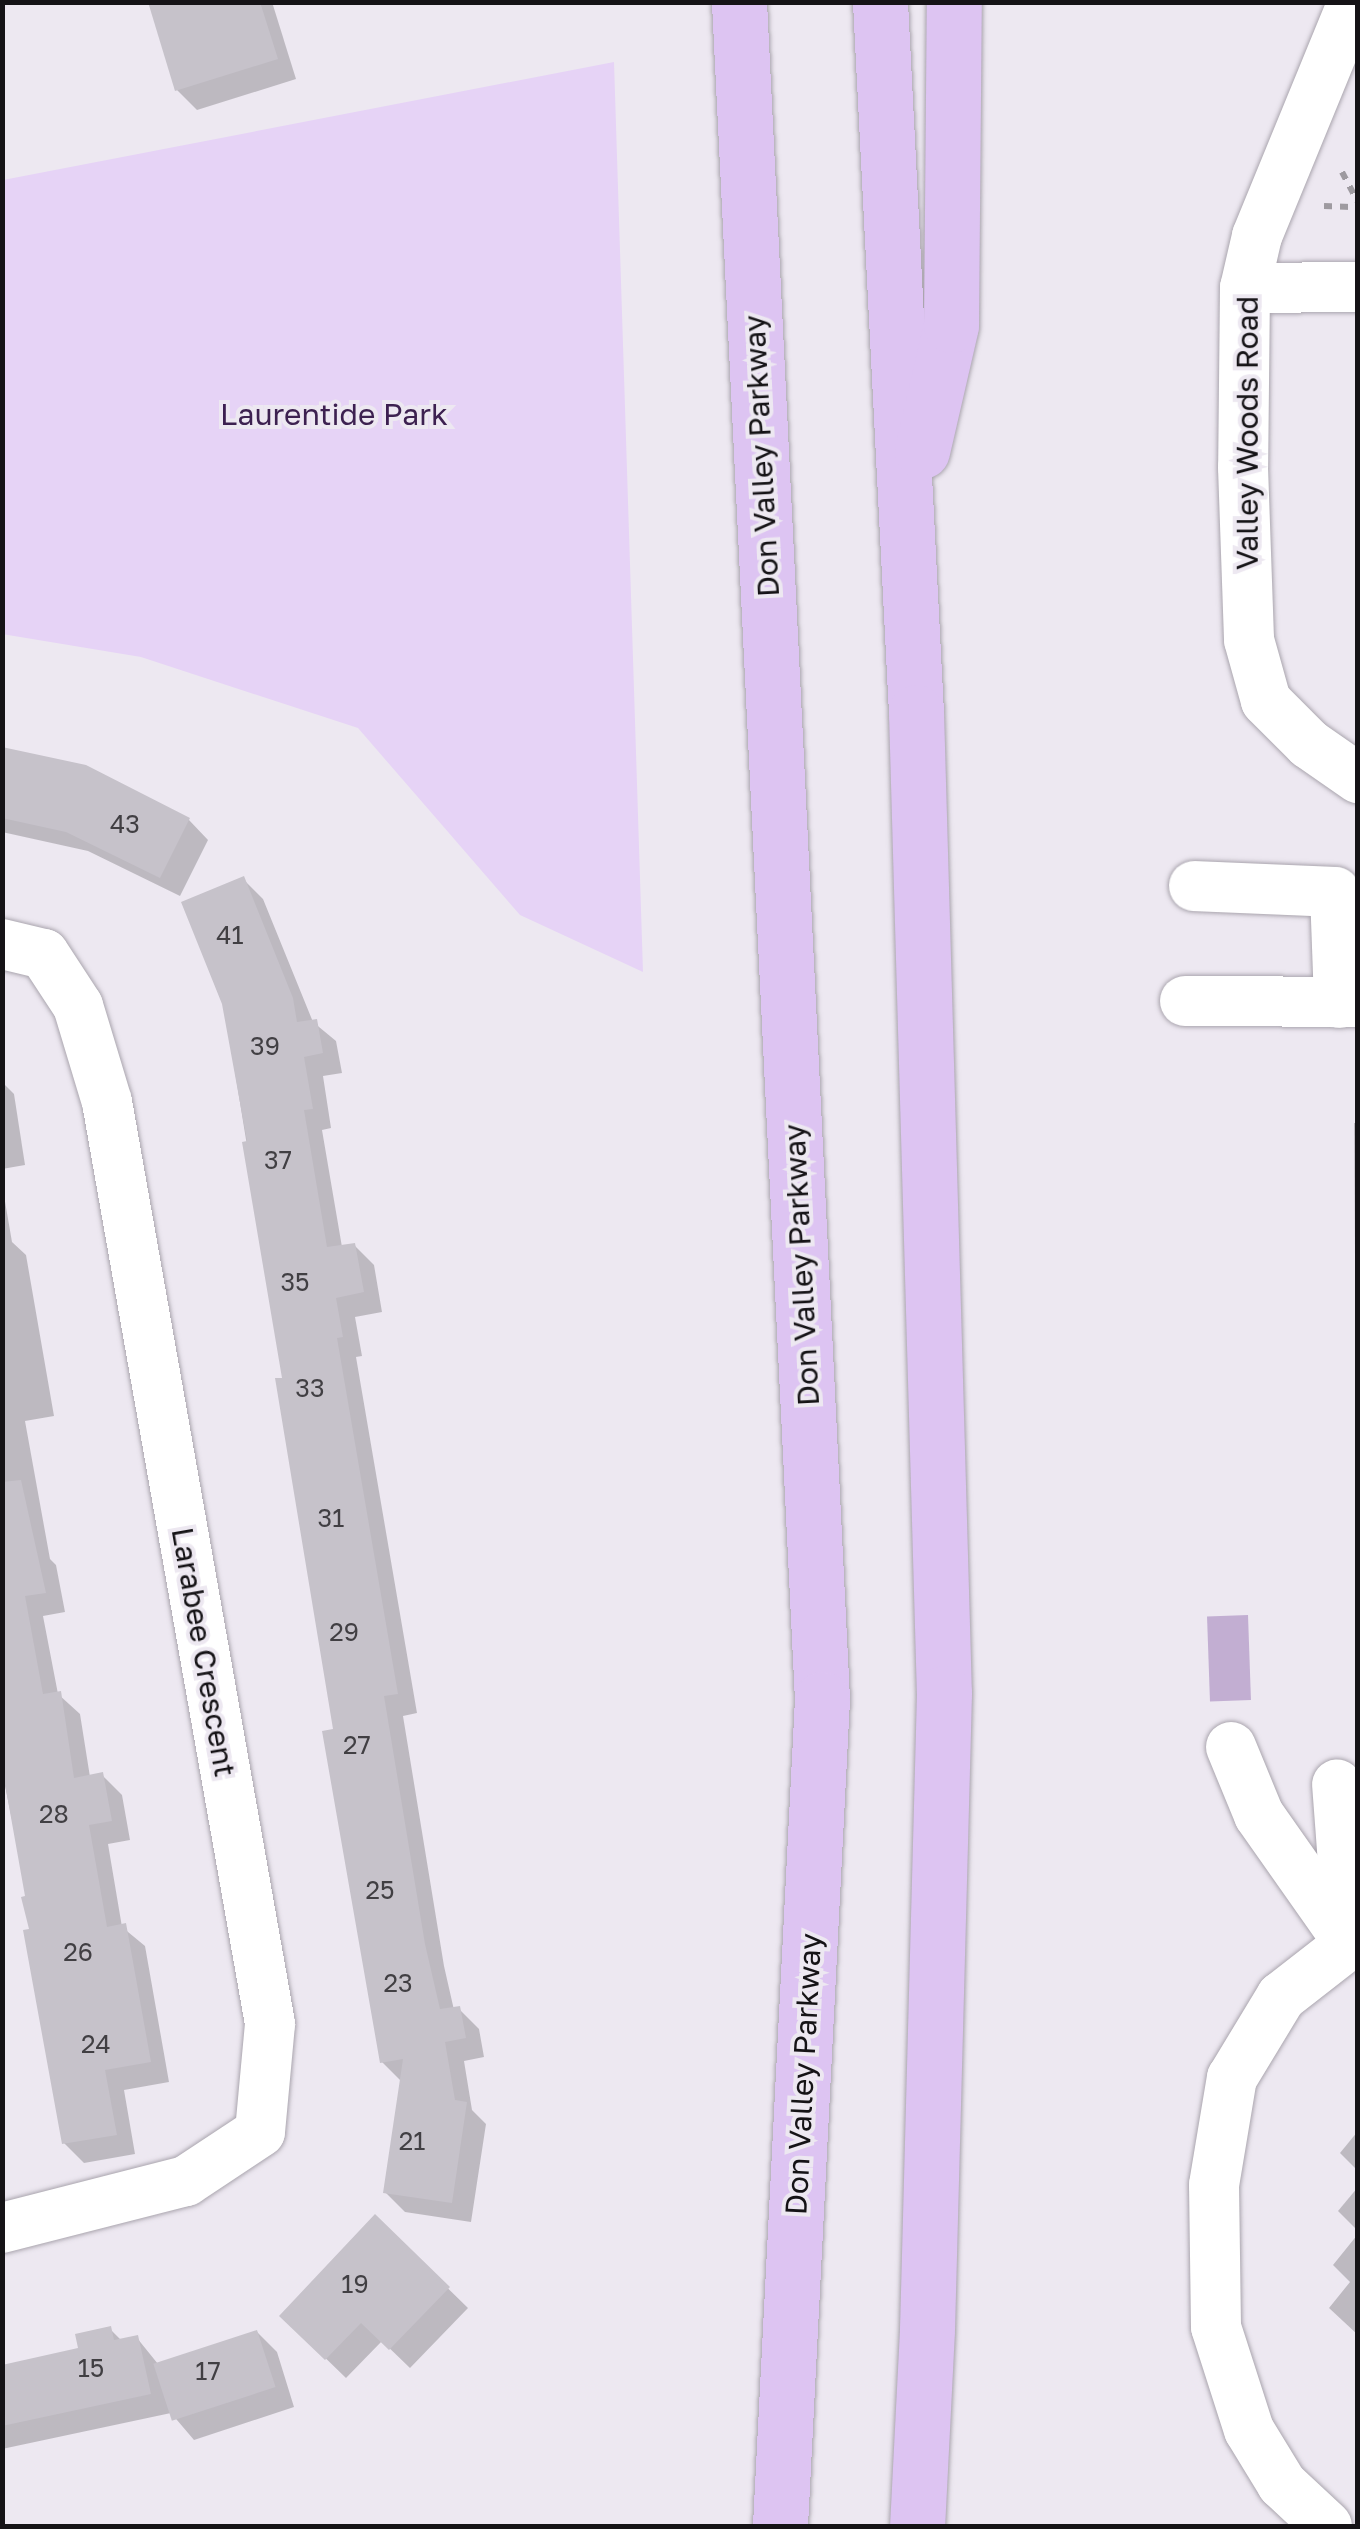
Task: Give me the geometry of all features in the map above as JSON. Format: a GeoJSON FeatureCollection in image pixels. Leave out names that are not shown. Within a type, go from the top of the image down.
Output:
{"type":"FeatureCollection","features":[{"type":"Feature","properties":{"kind":"highway"},"geometry":{"type":"LineString","coordinates":[[701,2],[749,199]]}},
{"type":"Feature","properties":{"kind":"highway","name":"Don Valley Parkway"},"geometry":{"type":"LineString","coordinates":[[739,2],[822,1699],[780,2526]]}},
{"type":"Feature","properties":{"kind":"highway"},"geometry":{"type":"LineString","coordinates":[[880,2],[908,518],[944,1692],[928,2310],[916,2526]]}},
{"type":"Feature","properties":{"kind":"highway"},"geometry":{"type":"LineString","coordinates":[[908,518],[951,325],[954,2]]}},
{"type":"Feature","properties":{"kind":"street","name":"Valley Woods Road"},"geometry":{"type":"LineString","coordinates":[[1352,2],[1257,236],[1245,288],[1242,467],[1249,640],[1266,701],[1309,744],[1358,778]]}},
{"type":"Feature","properties":{"kind":"street"},"geometry":{"type":"LineString","coordinates":[[1245,288],[1358,286]]}},
{"type":"Feature","properties":{"kind":"street"},"geometry":{"type":"LineString","coordinates":[[1185,1001],[1348,1003],[1335,892],[1194,886]]}},
{"type":"Feature","properties":{"kind":"street","name":"Larabee Crescent"},"geometry":{"type":"LineString","coordinates":[[2,944],[44,954],[78,1006],[107,1102],[270,2024],[260,2132],[186,2181],[2,2228]]}},
{"type":"Feature","properties":{"kind":"street"},"geometry":{"type":"LineString","coordinates":[[1231,1747],[1259,1815],[1353,1940]]}},
{"type":"Feature","properties":{"kind":"street"},"geometry":{"type":"LineString","coordinates":[[1337,1784],[1353,1940]]}},
{"type":"Feature","properties":{"kind":"street"},"geometry":{"type":"LineString","coordinates":[[1328,2526],[1282,2484],[1249,2430],[1216,2326],[1214,2185],[1232,2078],[1281,1997],[1353,1940]]}},
{"type":"Feature","properties":{"kind":"path"},"geometry":{"type":"LineString","coordinates":[[1324,206],[1358,204],[1342,172]]}},
{"type":"Feature","properties":{"kind":"green space","name":"Laurentide Park"},"geometry":{"type":"Polygon","coordinates":[[[614,62],[643,972],[520,915],[358,728],[141,657],[2,634],[3,180],[614,62]]]}},
{"type":"Feature","properties":{"kind":"shaded area"},"geometry":{"type":"Polygon","coordinates":[[[1248,1615],[1251,1700],[1210,1701],[1207,1616],[1248,1615]]]}},
{"type":"Feature","properties":{"kind":"building"},"geometry":{"type":"Polygon","coordinates":[[[148,2],[260,2],[278,59],[175,91],[148,2]]]}},
{"type":"Feature","properties":{"kind":"building"},"geometry":{"type":"Polygon","coordinates":[[[2,747],[86,765],[190,818],[160,878],[66,832],[2,818],[2,747]]]}},
{"type":"Feature","properties":{"kind":"building"},"geometry":{"type":"Polygon","coordinates":[[[244,876],[293,998],[297,1022],[317,1019],[323,1053],[304,1057],[313,1109],[304,1110],[327,1247],[355,1243],[364,1292],[336,1298],[343,1337],[337,1338],[398,1694],[384,1696],[425,1944],[440,2009],[460,2006],[466,2038],[445,2042],[455,2100],[467,2102],[452,2203],[383,2193],[403,2059],[380,2063],[322,1731],[333,1729],[275,1378],[282,1378],[242,1142],[247,1141],[222,1004],[181,902],[244,876]]]}},
{"type":"Feature","properties":{"kind":"building"},"geometry":{"type":"Polygon","coordinates":[[[21,1480],[46,1593],[25,1596],[43,1694],[61,1691],[74,1778],[103,1772],[112,1821],[89,1825],[107,1927],[126,1923],[151,2062],[105,2070],[117,2135],[62,2144],[23,1930],[29,1929],[21,1897],[25,1896],[2,1767],[2,1482],[21,1480]]]}},
{"type":"Feature","properties":{"kind":"building"},"geometry":{"type":"Polygon","coordinates":[[[375,2214],[450,2287],[389,2350],[361,2323],[325,2360],[279,2316],[375,2214]]]}},
{"type":"Feature","properties":{"kind":"building"},"geometry":{"type":"Polygon","coordinates":[[[111,2326],[114,2340],[138,2335],[151,2394],[2,2426],[2,2365],[78,2348],[75,2334],[111,2326]]]}},
{"type":"Feature","properties":{"kind":"building"},"geometry":{"type":"Polygon","coordinates":[[[257,2330],[276,2387],[172,2421],[153,2364],[257,2330]]]}}]}
